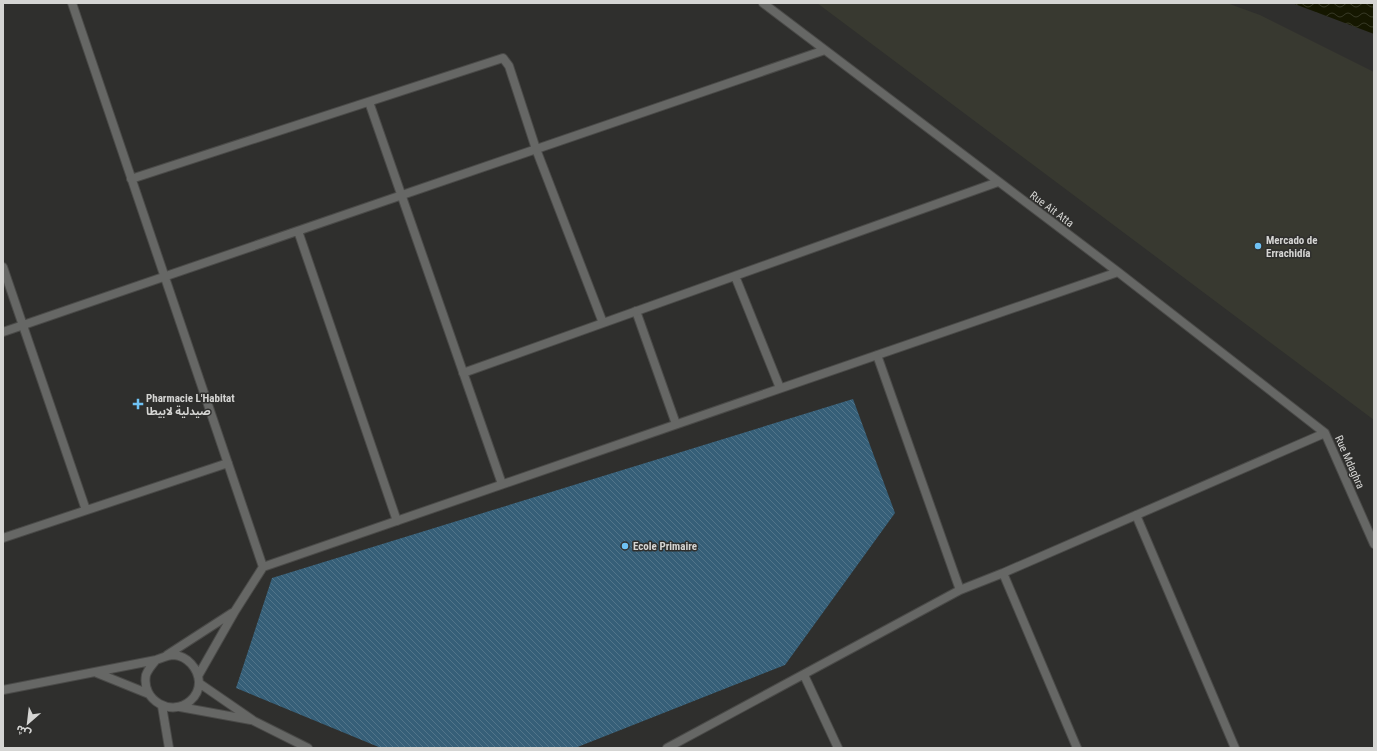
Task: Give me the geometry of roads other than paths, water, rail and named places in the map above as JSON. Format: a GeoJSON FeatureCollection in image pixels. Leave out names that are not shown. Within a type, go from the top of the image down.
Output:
{"type":"FeatureCollection","features":[{"type":"Feature","properties":{"kind":"street"},"geometry":{"type":"LineString","coordinates":[[72,3],[263,567]]}},
{"type":"Feature","properties":{"kind":"street","name":"Rue Ait Atta"},"geometry":{"type":"LineString","coordinates":[[764,3],[1118,272],[1325,433]]}},
{"type":"Feature","properties":{"kind":"street"},"geometry":{"type":"LineString","coordinates":[[3,332],[825,50]]}},
{"type":"Feature","properties":{"kind":"street"},"geometry":{"type":"LineString","coordinates":[[131,179],[502,58],[509,66],[536,149],[603,323]]}},
{"type":"Feature","properties":{"kind":"street"},"geometry":{"type":"LineString","coordinates":[[369,102],[502,484]]}},
{"type":"Feature","properties":{"kind":"street"},"geometry":{"type":"LineString","coordinates":[[463,373],[998,182]]}},
{"type":"Feature","properties":{"kind":"street"},"geometry":{"type":"LineString","coordinates":[[298,231],[397,521]]}},
{"type":"Feature","properties":{"kind":"street"},"geometry":{"type":"LineString","coordinates":[[3,267],[86,510]]}},
{"type":"Feature","properties":{"kind":"street"},"geometry":{"type":"LineString","coordinates":[[198,679],[235,611],[263,567],[1118,272]]}},
{"type":"Feature","properties":{"kind":"street"},"geometry":{"type":"LineString","coordinates":[[735,276],[780,388]]}},
{"type":"Feature","properties":{"kind":"street"},"geometry":{"type":"LineString","coordinates":[[636,312],[676,424]]}},
{"type":"Feature","properties":{"kind":"street"},"geometry":{"type":"LineString","coordinates":[[877,355],[960,590]]}},
{"type":"Feature","properties":{"kind":"street"},"geometry":{"type":"LineString","coordinates":[[667,748],[960,590],[1136,516],[1325,433]]}},
{"type":"Feature","properties":{"kind":"street","name":"Rue Mdaghra"},"geometry":{"type":"LineString","coordinates":[[1325,433],[1374,544]]}},
{"type":"Feature","properties":{"kind":"street"},"geometry":{"type":"LineString","coordinates":[[3,538],[228,463]]}},
{"type":"Feature","properties":{"kind":"street"},"geometry":{"type":"LineString","coordinates":[[1136,516],[1235,748]]}},
{"type":"Feature","properties":{"kind":"street"},"geometry":{"type":"LineString","coordinates":[[1003,573],[1077,748]]}},
{"type":"Feature","properties":{"kind":"street"},"geometry":{"type":"LineString","coordinates":[[3,690],[156,660],[235,611]]}},
{"type":"Feature","properties":{"kind":"street"},"geometry":{"type":"LineString","coordinates":[[156,660],[150,667],[146,676],[146,685],[149,694],[154,701],[162,706],[170,708],[187,704],[197,691],[198,679],[195,668],[186,659],[174,655],[164,656]]}},
{"type":"Feature","properties":{"kind":"street"},"geometry":{"type":"LineString","coordinates":[[96,672],[149,694]]}},
{"type":"Feature","properties":{"kind":"street"},"geometry":{"type":"LineString","coordinates":[[804,675],[838,748]]}},
{"type":"Feature","properties":{"kind":"street"},"geometry":{"type":"LineString","coordinates":[[198,679],[254,721],[308,748]]}},
{"type":"Feature","properties":{"kind":"street"},"geometry":{"type":"LineString","coordinates":[[162,706],[169,748]]}},
{"type":"Feature","properties":{"kind":"street"},"geometry":{"type":"LineString","coordinates":[[179,707],[254,721]]}},
{"type":"Feature","properties":{"kind":"water"},"geometry":{"type":"Polygon","coordinates":[[[1292,3],[1374,3],[1374,34],[1292,3]]]}},
{"type":"Feature","properties":{"kind":"place","name":"Mercado de Errachidía"},"geometry":{"type":"Point","coordinates":[1258,246]}},
{"type":"Feature","properties":{"kind":"place","name":"Pharmacie L'Habitat صيدلية لابيطا"},"geometry":{"type":"Point","coordinates":[138,404]}},
{"type":"Feature","properties":{"kind":"place","name":"Ecole Primaire"},"geometry":{"type":"Point","coordinates":[625,546]}}]}
